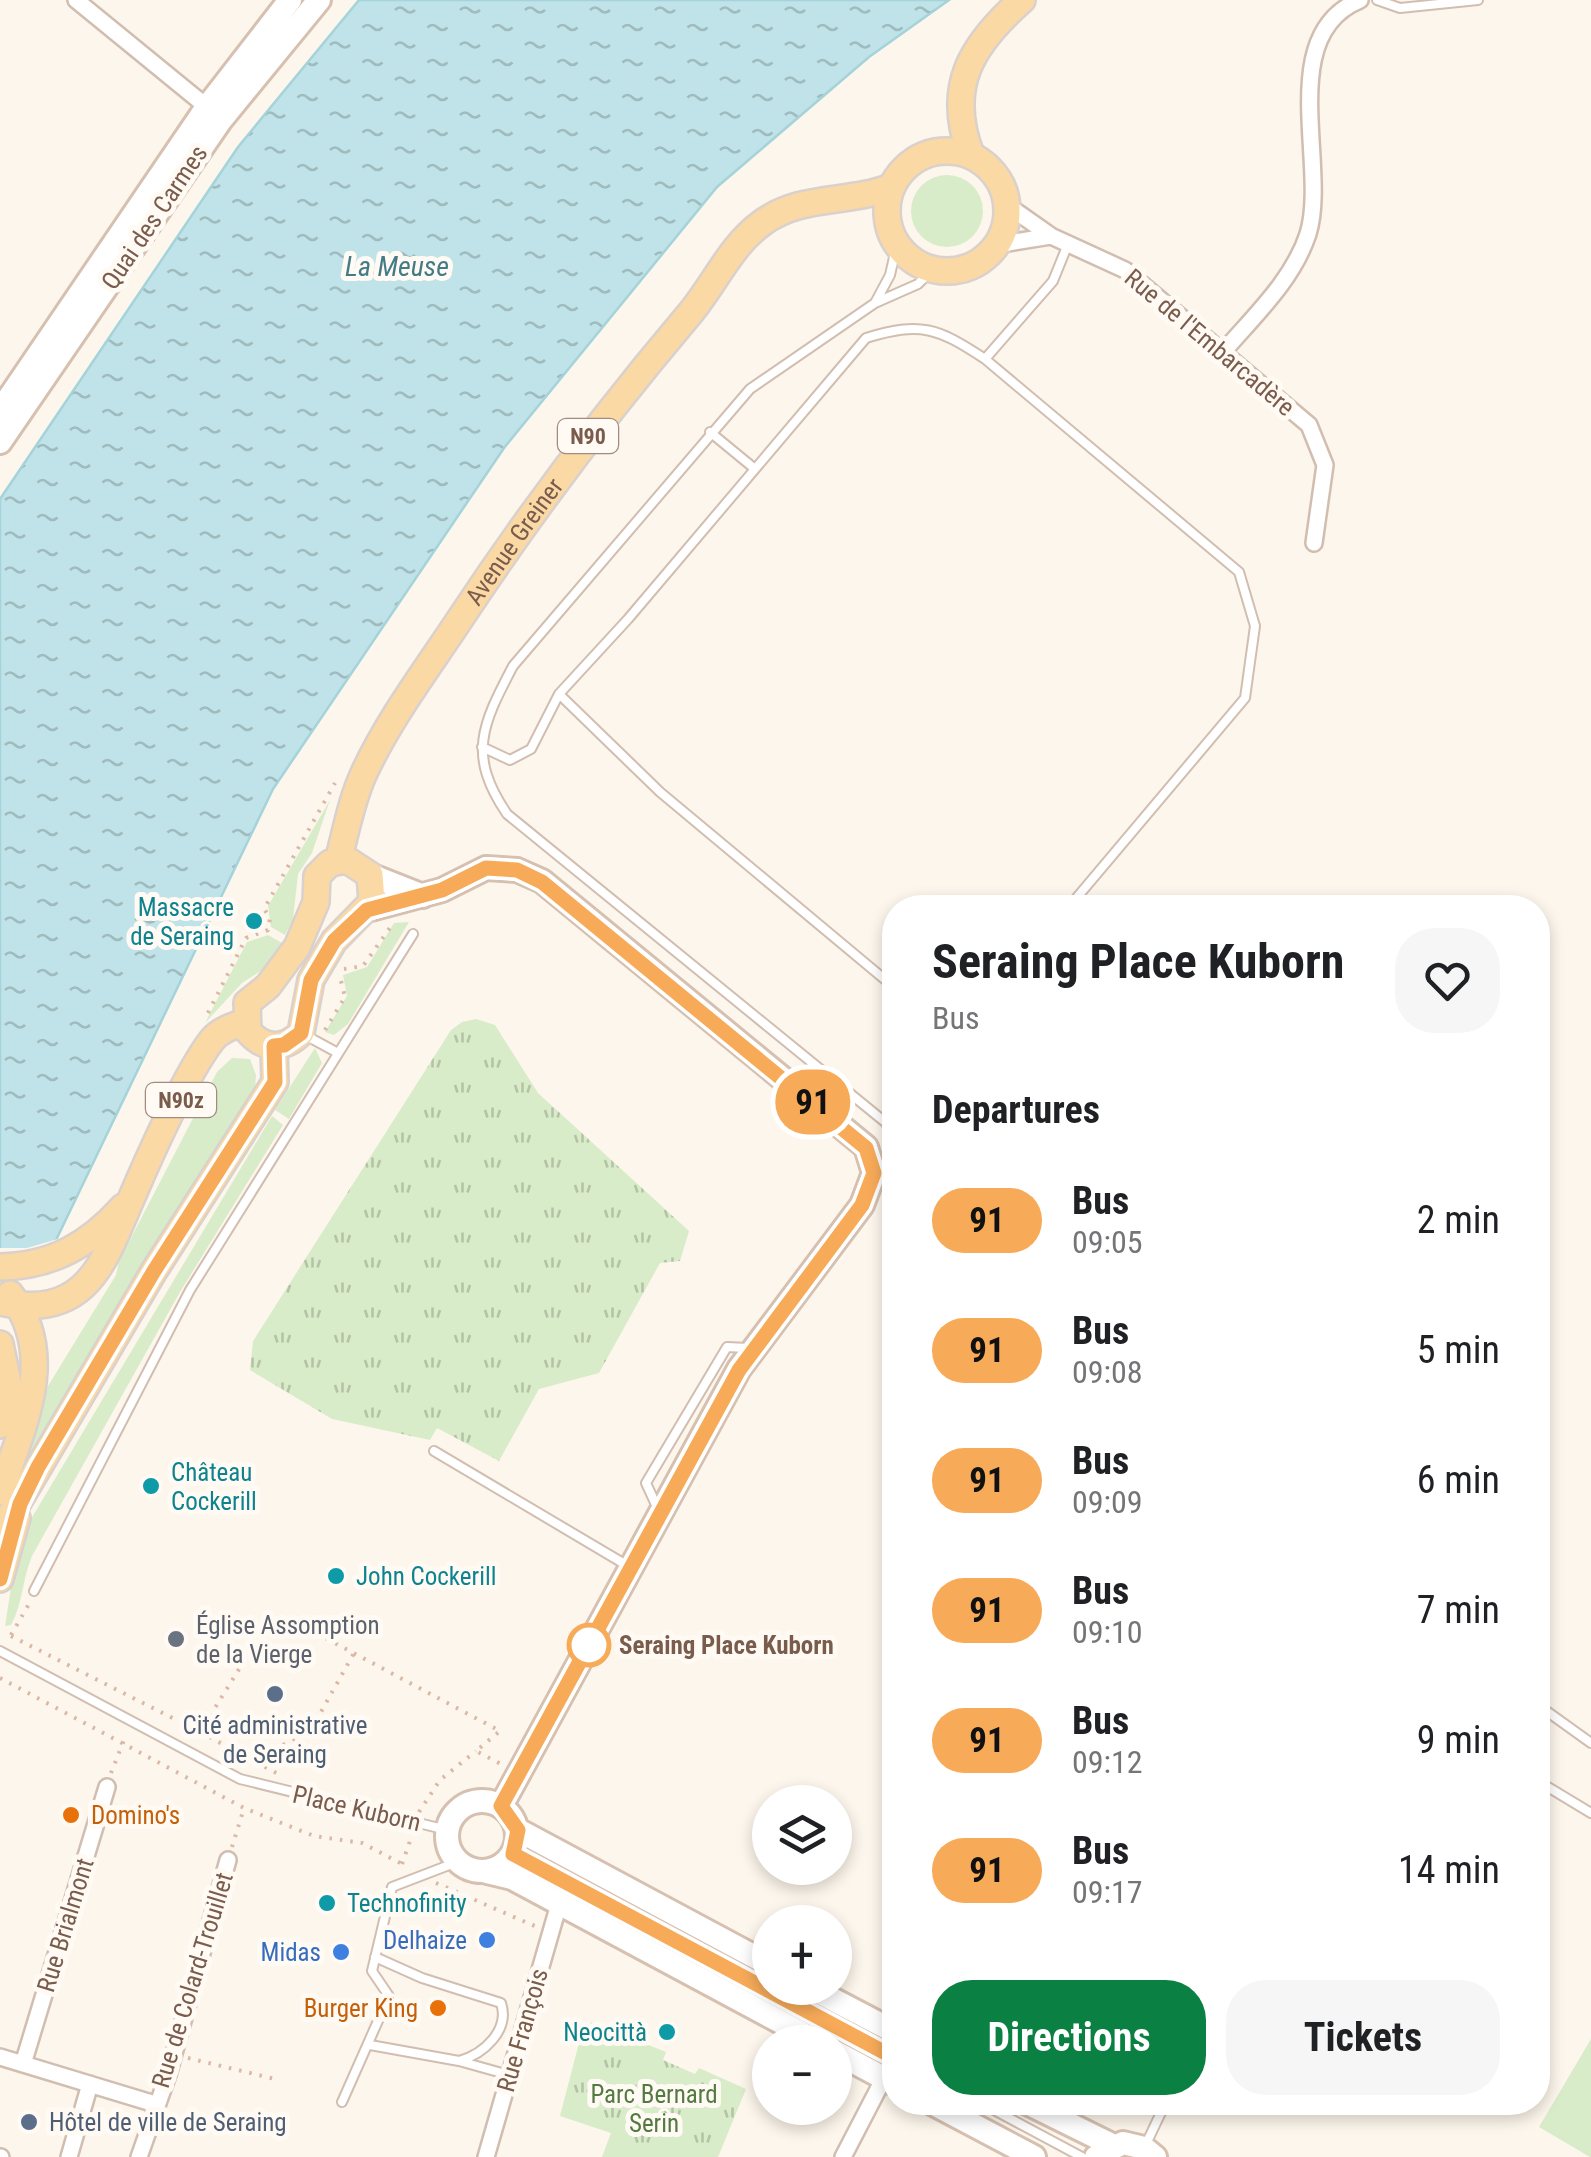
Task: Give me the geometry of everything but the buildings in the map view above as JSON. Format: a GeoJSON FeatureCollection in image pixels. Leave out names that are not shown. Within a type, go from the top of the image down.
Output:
{"type":"FeatureCollection","features":[{"type":"Feature","properties":{"kind":"main road","name":"Quai des Carmes"},"geometry":{"type":"LineString","coordinates":[[0,411],[207,107],[290,0]]}},
{"type":"Feature","properties":{"kind":"main road","name":"Quai des Carmes"},"geometry":{"type":"LineString","coordinates":[[0,442],[210,136],[259,69],[319,0]]}},
{"type":"Feature","properties":{"kind":"main road","name":"Avenue Greiner"},"geometry":{"type":"LineString","coordinates":[[355,866],[352,808],[384,736],[524,521],[648,360],[689,315],[728,256],[766,220],[794,206],[844,200],[891,187],[910,163],[937,151],[959,110],[965,73],[979,46],[1022,0]]}},
{"type":"Feature","properties":{"kind":"main road","name":"Avenue Greiner"},"geometry":{"type":"LineString","coordinates":[[959,110],[971,155],[988,167],[1001,184],[1007,204]]}},
{"type":"Feature","properties":{"kind":"main road"},"geometry":{"type":"LineString","coordinates":[[937,151],[971,155]]}},
{"type":"Feature","properties":{"kind":"main road"},"geometry":{"type":"LineString","coordinates":[[891,187],[892,235]]}},
{"type":"Feature","properties":{"kind":"main road"},"geometry":{"type":"LineString","coordinates":[[844,200],[892,235],[919,264],[933,269],[968,267],[996,246],[1005,226],[1007,204]]}},
{"type":"Feature","properties":{"kind":"main road"},"geometry":{"type":"LineString","coordinates":[[355,866],[374,893],[316,971],[304,1003],[309,1037],[274,1046],[255,1039],[245,1022],[247,1003],[268,986],[297,947],[316,902],[317,876],[355,866],[423,896]]}},
{"type":"Feature","properties":{"kind":"main road"},"geometry":{"type":"LineString","coordinates":[[316,902],[335,920],[423,896],[486,868],[517,870],[542,882],[866,1148],[874,1173],[871,1190],[752,1348],[501,1806]]}},
{"type":"Feature","properties":{"kind":"main road"},"geometry":{"type":"LineString","coordinates":[[268,986],[289,988],[304,1003]]}},
{"type":"Feature","properties":{"kind":"main road","name":"N90z"},"geometry":{"type":"LineString","coordinates":[[20,1308],[76,1292],[93,1280],[106,1262],[133,1196],[212,1040],[221,1031],[245,1022]]}},
{"type":"Feature","properties":{"kind":"main road"},"geometry":{"type":"LineString","coordinates":[[0,1579],[10,1498],[275,1082],[274,1046]]}},
{"type":"Feature","properties":{"kind":"main road","name":"N90z"},"geometry":{"type":"LineString","coordinates":[[0,1268],[52,1260],[91,1238],[133,1196]]}},
{"type":"Feature","properties":{"kind":"main road"},"geometry":{"type":"LineString","coordinates":[[0,1284],[20,1308],[34,1344],[32,1392],[0,1533]]}},
{"type":"Feature","properties":{"kind":"main road"},"geometry":{"type":"LineString","coordinates":[[0,1344],[8,1398],[0,1425]]}},
{"type":"Feature","properties":{"kind":"main road"},"geometry":{"type":"LineString","coordinates":[[752,1955],[518,1830],[501,1806],[488,1801],[462,1807],[447,1830],[447,1842],[457,1862],[512,1878],[786,2025]]}},
{"type":"Feature","properties":{"kind":"main road"},"geometry":{"type":"LineString","coordinates":[[487,1872],[513,1854],[518,1830]]}},
{"type":"Feature","properties":{"kind":"main road"},"geometry":{"type":"LineString","coordinates":[[843,2005],[882,2025]]}},
{"type":"Feature","properties":{"kind":"main road"},"geometry":{"type":"LineString","coordinates":[[852,2058],[882,2070]]}},
{"type":"Feature","properties":{"kind":"main road"},"geometry":{"type":"LineString","coordinates":[[955,2115],[1034,2157]]}},
{"type":"Feature","properties":{"kind":"main road"},"geometry":{"type":"LineString","coordinates":[[1046,2115],[1104,2151],[1149,2152]]}},
{"type":"Feature","properties":{"kind":"street"},"geometry":{"type":"LineString","coordinates":[[76,0],[207,107]]}},
{"type":"Feature","properties":{"kind":"street"},"geometry":{"type":"LineString","coordinates":[[1223,352],[1300,255],[1313,210],[1308,99],[1312,65],[1326,30],[1360,0]]}},
{"type":"Feature","properties":{"kind":"street","name":"Rue de l'Embarcadère"},"geometry":{"type":"LineString","coordinates":[[1007,204],[1051,236],[1125,270],[1298,413],[1318,438],[1325,480],[1314,543]]}},
{"type":"Feature","properties":{"kind":"street"},"geometry":{"type":"LineString","coordinates":[[996,246],[1051,236]]}},
{"type":"Feature","properties":{"kind":"street","name":"Rue Brialmont"},"geometry":{"type":"LineString","coordinates":[[23,2064],[107,1786]]}},
{"type":"Feature","properties":{"kind":"street","name":"Rue de Colard-Trouillet"},"geometry":{"type":"LineString","coordinates":[[139,2157],[174,2054],[228,1860]]}},
{"type":"Feature","properties":{"kind":"street","name":"Rue François"},"geometry":{"type":"LineString","coordinates":[[486,2157],[560,1904]]}},
{"type":"Feature","properties":{"kind":"street"},"geometry":{"type":"LineString","coordinates":[[0,2057],[155,2104]]}},
{"type":"Feature","properties":{"kind":"street"},"geometry":{"type":"LineString","coordinates":[[68,2157],[90,2084]]}},
{"type":"Feature","properties":{"kind":"street"},"geometry":{"type":"LineString","coordinates":[[843,2157],[882,2089]]}},
{"type":"Feature","properties":{"kind":"lane"},"geometry":{"type":"LineString","coordinates":[[1376,0],[1400,8],[1478,0]]}},
{"type":"Feature","properties":{"kind":"lane"},"geometry":{"type":"LineString","coordinates":[[875,303],[890,275],[892,235]]}},
{"type":"Feature","properties":{"kind":"lane"},"geometry":{"type":"LineString","coordinates":[[985,359],[1053,281],[1068,244]]}},
{"type":"Feature","properties":{"kind":"lane"},"geometry":{"type":"LineString","coordinates":[[882,1120],[507,814],[486,782],[482,747],[492,706],[513,666],[750,388],[875,303],[918,284],[933,269]]}},
{"type":"Feature","properties":{"kind":"lane"},"geometry":{"type":"LineString","coordinates":[[482,747],[510,760],[532,749],[558,694],[628,620],[866,338],[900,328],[945,332],[985,359],[1240,572],[1256,626],[1245,698],[1079,895]]}},
{"type":"Feature","properties":{"kind":"lane"},"geometry":{"type":"LineString","coordinates":[[710,432],[754,469]]}},
{"type":"Feature","properties":{"kind":"lane"},"geometry":{"type":"LineString","coordinates":[[558,694],[660,792],[882,977]]}},
{"type":"Feature","properties":{"kind":"lane"},"geometry":{"type":"LineString","coordinates":[[34,1590],[190,1290],[413,934]]}},
{"type":"Feature","properties":{"kind":"lane"},"geometry":{"type":"LineString","coordinates":[[309,1037],[338,1053]]}},
{"type":"Feature","properties":{"kind":"lane"},"geometry":{"type":"LineString","coordinates":[[434,1451],[631,1568]]}},
{"type":"Feature","properties":{"kind":"lane","name":"Place Kuborn"},"geometry":{"type":"LineString","coordinates":[[0,1652],[240,1779],[447,1830]]}},
{"type":"Feature","properties":{"kind":"lane"},"geometry":{"type":"LineString","coordinates":[[1550,1714],[1591,1743]]}},
{"type":"Feature","properties":{"kind":"lane"},"geometry":{"type":"LineString","coordinates":[[1550,1788],[1591,1812]]}},
{"type":"Feature","properties":{"kind":"lane"},"geometry":{"type":"LineString","coordinates":[[513,1854],[882,2068]]}},
{"type":"Feature","properties":{"kind":"lane"},"geometry":{"type":"LineString","coordinates":[[342,2102],[389,1996],[372,1970],[392,1887],[457,1862]]}},
{"type":"Feature","properties":{"kind":"lane"},"geometry":{"type":"LineString","coordinates":[[375,1958],[422,1978],[501,2003],[503,2020],[493,2039],[479,2053],[460,2061]]}},
{"type":"Feature","properties":{"kind":"lane"},"geometry":{"type":"LineString","coordinates":[[370,2045],[460,2061],[509,2076]]}},
{"type":"Feature","properties":{"kind":"lane"},"geometry":{"type":"LineString","coordinates":[[1003,2115],[1082,2157]]}},
{"type":"Feature","properties":{"kind":"lane"},"geometry":{"type":"LineString","coordinates":[[1149,2152],[1162,2115]]}},
{"type":"Feature","properties":{"kind":"path"},"geometry":{"type":"LineString","coordinates":[[204,1021],[246,938],[268,930],[270,918],[264,909],[344,768]]}},
{"type":"Feature","properties":{"kind":"path"},"geometry":{"type":"LineString","coordinates":[[309,1037],[345,997],[339,980],[346,967],[363,966],[395,921],[402,920]]}},
{"type":"Feature","properties":{"kind":"path"},"geometry":{"type":"LineString","coordinates":[[26,1610],[11,1636],[256,1761],[312,1728],[354,1653]]}},
{"type":"Feature","properties":{"kind":"path"},"geometry":{"type":"LineString","coordinates":[[200,1732],[259,1637],[276,1624],[299,1624],[500,1731],[440,1780],[424,1799],[402,1864]]}},
{"type":"Feature","properties":{"kind":"path"},"geometry":{"type":"LineString","coordinates":[[0,1678],[244,1808],[314,1836],[362,1843],[473,1903],[549,1934]]}},
{"type":"Feature","properties":{"kind":"path"},"geometry":{"type":"LineString","coordinates":[[107,1786],[122,1743]]}},
{"type":"Feature","properties":{"kind":"path"},"geometry":{"type":"LineString","coordinates":[[476,1751],[518,1774]]}},
{"type":"Feature","properties":{"kind":"path"},"geometry":{"type":"LineString","coordinates":[[228,1860],[244,1808]]}},
{"type":"Feature","properties":{"kind":"path"},"geometry":{"type":"LineString","coordinates":[[174,2054],[276,2079]]}},
{"type":"Feature","properties":{"kind":"green space"},"geometry":{"type":"Polygon","coordinates":[[[947,175],[972,186],[983,211],[972,236],[947,247],[922,236],[911,211],[922,186],[947,175]]]}},
{"type":"Feature","properties":{"kind":"green space"},"geometry":{"type":"Polygon","coordinates":[[[330,800],[312,853],[298,874],[293,919],[285,935],[271,927],[268,906],[330,800]]]}},
{"type":"Feature","properties":{"kind":"green space"},"geometry":{"type":"Polygon","coordinates":[[[409,922],[348,1024],[334,1035],[325,1032],[347,996],[343,975],[367,967],[394,923],[409,922]]]}},
{"type":"Feature","properties":{"kind":"green space"},"geometry":{"type":"Polygon","coordinates":[[[268,935],[282,943],[267,967],[242,983],[205,1023],[247,942],[268,935]]]}},
{"type":"Feature","properties":{"kind":"green space"},"geometry":{"type":"Polygon","coordinates":[[[476,1019],[495,1025],[538,1093],[689,1231],[680,1261],[660,1263],[599,1373],[539,1389],[499,1461],[437,1428],[430,1440],[332,1419],[250,1370],[253,1341],[451,1030],[476,1019]]]}},
{"type":"Feature","properties":{"kind":"green space"},"geometry":{"type":"Polygon","coordinates":[[[315,1048],[322,1063],[289,1119],[275,1110],[315,1048]]]}},
{"type":"Feature","properties":{"kind":"green space"},"geometry":{"type":"Polygon","coordinates":[[[232,1058],[250,1059],[256,1075],[255,1090],[0,1511],[29,1417],[116,1275],[119,1261],[217,1072],[232,1058]]]}},
{"type":"Feature","properties":{"kind":"green space"},"geometry":{"type":"Polygon","coordinates":[[[272,1116],[283,1125],[180,1292],[32,1556],[15,1617],[11,1625],[5,1626],[13,1575],[31,1519],[272,1116]]]}},
{"type":"Feature","properties":{"kind":"green space","name":"Parc Bernard Serin"},"geometry":{"type":"Polygon","coordinates":[[[591,2022],[666,2052],[663,2060],[695,2074],[699,2068],[746,2089],[718,2157],[602,2157],[611,2133],[560,2116],[580,2039],[591,2022]]]}},
{"type":"Feature","properties":{"kind":"green space"},"geometry":{"type":"Polygon","coordinates":[[[1591,2039],[1591,2157],[1539,2127],[1550,2115],[1550,2108],[1591,2039]]]}},
{"type":"Feature","properties":{"kind":"water","name":"La Meuse"},"geometry":{"type":"Polygon","coordinates":[[[359,0],[949,0],[869,57],[717,187],[504,448],[273,789],[57,1238],[0,1375],[0,499],[238,147],[359,0]]]}},
{"type":"Feature","properties":{"kind":"pier"},"geometry":{"type":"Polygon","coordinates":[[[61,1238],[0,1380],[0,1248],[27,1248],[61,1238]]]}},
{"type":"Feature","properties":{"kind":"bus line","name":"91"},"geometry":{"type":"LineString","coordinates":[[0,1579],[20,1504],[38,1467],[154,1271],[275,1082],[278,1072],[274,1046],[284,1045],[301,1033],[311,980],[334,941],[367,910],[442,890],[486,868],[517,870],[542,882],[866,1148],[874,1173],[871,1190],[862,1205],[769,1324],[739,1370],[501,1806],[518,1830],[513,1854],[882,2051]]}},
{"type":"Feature","properties":{"kind":"place","name":"Massacre de Seraing"},"geometry":{"type":"Point","coordinates":[254,921]}},
{"type":"Feature","properties":{"kind":"place","name":"Château Cockerill"},"geometry":{"type":"Point","coordinates":[151,1486]}},
{"type":"Feature","properties":{"kind":"place","name":"John Cockerill"},"geometry":{"type":"Point","coordinates":[336,1576]}},
{"type":"Feature","properties":{"kind":"place","name":"Église Assomption de la Vierge"},"geometry":{"type":"Point","coordinates":[176,1639]}},
{"type":"Feature","properties":{"kind":"place","name":"Seraing Place Kuborn"},"geometry":{"type":"Point","coordinates":[589,1645]}},
{"type":"Feature","properties":{"kind":"place","name":"Cité administrative de Seraing"},"geometry":{"type":"Point","coordinates":[275,1694]}},
{"type":"Feature","properties":{"kind":"place","name":"Domino's"},"geometry":{"type":"Point","coordinates":[71,1815]}},
{"type":"Feature","properties":{"kind":"place","name":"Technofinity"},"geometry":{"type":"Point","coordinates":[327,1903]}},
{"type":"Feature","properties":{"kind":"place","name":"Delhaize"},"geometry":{"type":"Point","coordinates":[487,1940]}},
{"type":"Feature","properties":{"kind":"place","name":"Midas"},"geometry":{"type":"Point","coordinates":[341,1952]}},
{"type":"Feature","properties":{"kind":"place","name":"Burger King"},"geometry":{"type":"Point","coordinates":[438,2008]}},
{"type":"Feature","properties":{"kind":"place","name":"Neocittà"},"geometry":{"type":"Point","coordinates":[667,2032]}},
{"type":"Feature","properties":{"kind":"place","name":"Hôtel de ville de Seraing"},"geometry":{"type":"Point","coordinates":[29,2122]}}]}
